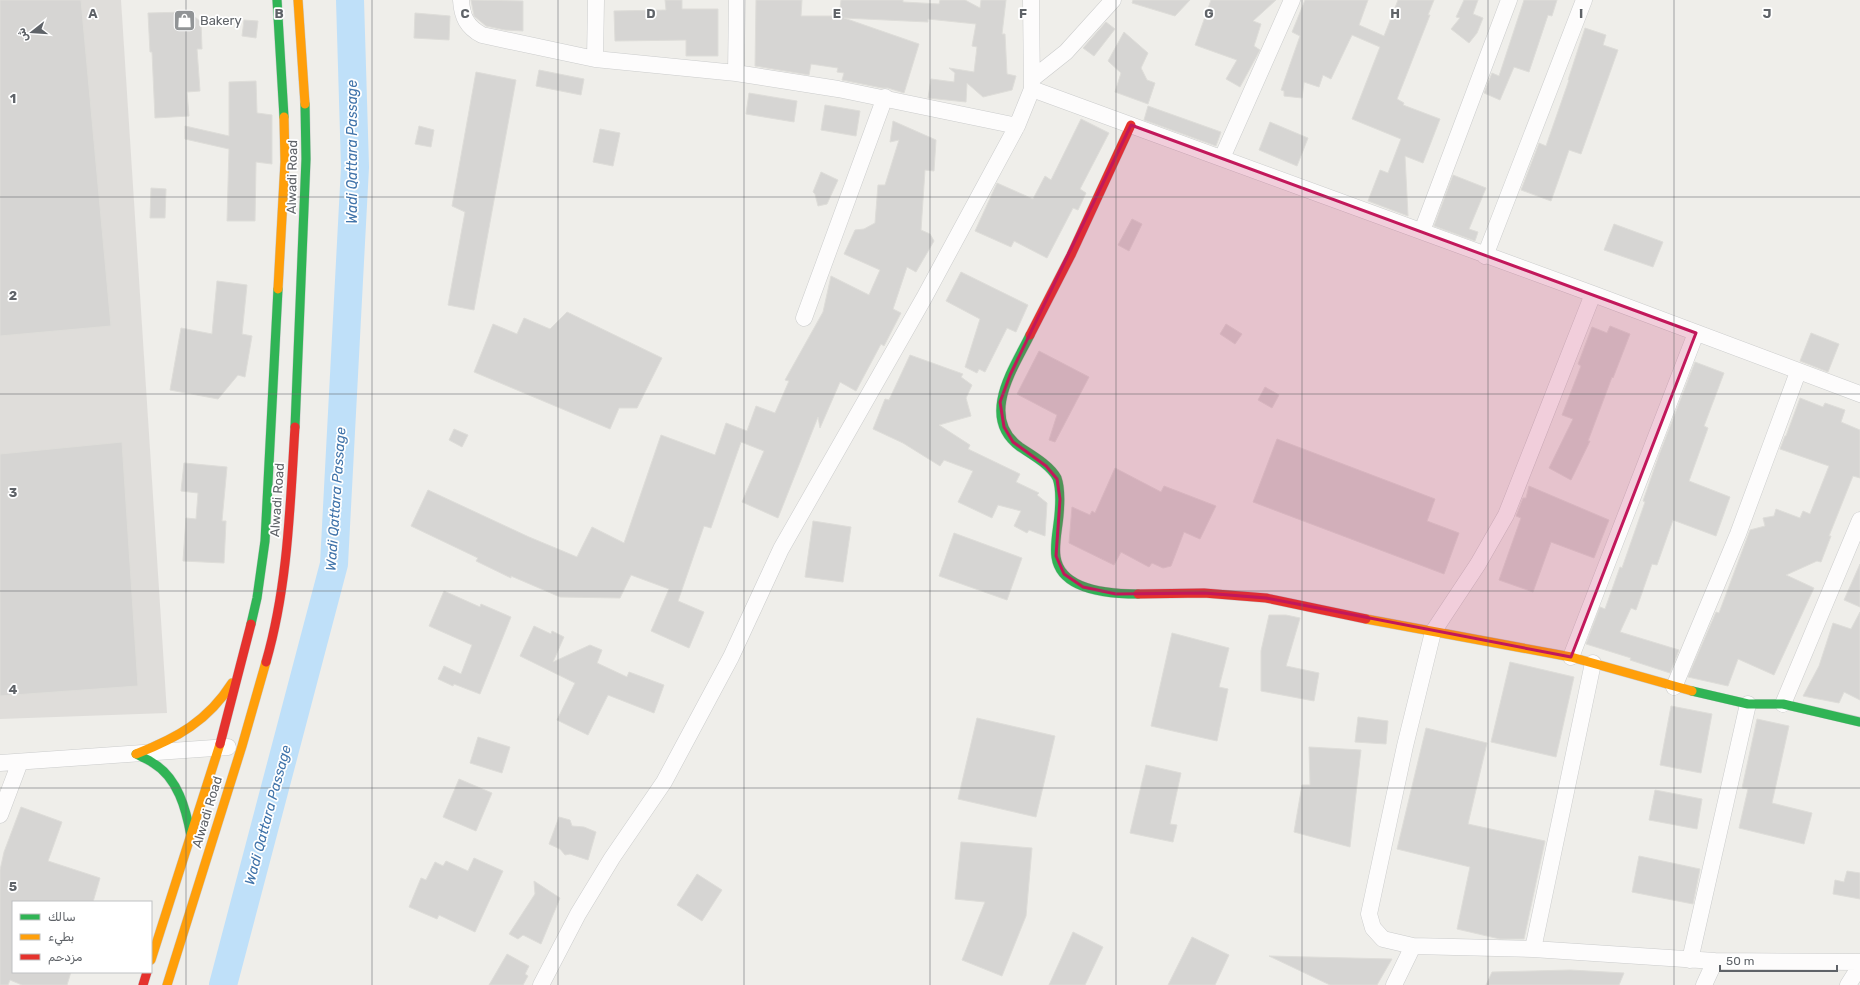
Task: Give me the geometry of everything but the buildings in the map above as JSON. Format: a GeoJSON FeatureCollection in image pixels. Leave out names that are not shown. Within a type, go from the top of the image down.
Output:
{"type":"FeatureCollection","features":[{"type":"Feature","properties":{"kind":"main road","name":"Alwadi Road"},"geometry":{"type":"LineString","coordinates":[[167,985],[242,746],[268,656],[280,605],[288,538],[297,388],[306,159],[293,74],[277,0]]}},
{"type":"Feature","properties":{"kind":"main road","name":"Alwadi Road"},"geometry":{"type":"LineString","coordinates":[[152,957],[219,747],[242,666],[257,598],[265,541],[285,162],[298,0]]}},
{"type":"Feature","properties":{"kind":"main road"},"geometry":{"type":"LineString","coordinates":[[1131,125],[1071,255],[1010,375],[1000,402],[1000,413],[1004,427],[1013,442],[1046,466],[1057,479],[1060,499],[1056,556],[1059,568],[1064,574],[1084,588],[1116,594],[1204,593],[1266,598],[1433,632],[1571,657],[1674,687],[1748,704],[1783,704],[1860,722]]}},
{"type":"Feature","properties":{"kind":"main road"},"geometry":{"type":"LineString","coordinates":[[136,754],[164,743],[202,720],[230,688],[242,666]]}},
{"type":"Feature","properties":{"kind":"main road"},"geometry":{"type":"LineString","coordinates":[[136,754],[156,764],[169,777],[180,796],[191,836]]}},
{"type":"Feature","properties":{"kind":"main road"},"geometry":{"type":"LineString","coordinates":[[142,985],[147,973]]}},
{"type":"Feature","properties":{"kind":"street"},"geometry":{"type":"LineString","coordinates":[[461,0],[463,17],[467,24],[472,30],[482,35],[595,59],[736,73],[885,97],[1017,126]]}},
{"type":"Feature","properties":{"kind":"street"},"geometry":{"type":"LineString","coordinates":[[595,59],[596,0]]}},
{"type":"Feature","properties":{"kind":"street"},"geometry":{"type":"LineString","coordinates":[[736,73],[737,0]]}},
{"type":"Feature","properties":{"kind":"street"},"geometry":{"type":"LineString","coordinates":[[541,985],[578,914],[604,870],[664,782],[731,658],[781,549],[924,298],[1017,126],[1032,84],[1031,0]]}},
{"type":"Feature","properties":{"kind":"street"},"geometry":{"type":"LineString","coordinates":[[1032,84],[1066,52],[1113,0]]}},
{"type":"Feature","properties":{"kind":"street"},"geometry":{"type":"LineString","coordinates":[[1222,158],[1292,0]]}},
{"type":"Feature","properties":{"kind":"street"},"geometry":{"type":"LineString","coordinates":[[1422,231],[1509,0]]}},
{"type":"Feature","properties":{"kind":"street"},"geometry":{"type":"LineString","coordinates":[[1485,256],[1584,0]]}},
{"type":"Feature","properties":{"kind":"street"},"geometry":{"type":"LineString","coordinates":[[1032,84],[1131,125],[1422,231],[1485,256],[1593,294],[1860,394]]}},
{"type":"Feature","properties":{"kind":"street"},"geometry":{"type":"LineString","coordinates":[[804,318],[885,97]]}},
{"type":"Feature","properties":{"kind":"street"},"geometry":{"type":"LineString","coordinates":[[1593,294],[1506,515],[1478,564],[1433,632],[1401,761],[1369,914],[1373,928],[1383,939],[1413,946],[1534,949],[1715,961],[1860,962]]}},
{"type":"Feature","properties":{"kind":"street"},"geometry":{"type":"LineString","coordinates":[[1571,657],[1696,333]]}},
{"type":"Feature","properties":{"kind":"street"},"geometry":{"type":"LineString","coordinates":[[1674,687],[1738,534],[1798,372]]}},
{"type":"Feature","properties":{"kind":"street"},"geometry":{"type":"LineString","coordinates":[[1783,704],[1860,520]]}},
{"type":"Feature","properties":{"kind":"street"},"geometry":{"type":"LineString","coordinates":[[1534,949],[1593,663]]}},
{"type":"Feature","properties":{"kind":"street"},"geometry":{"type":"LineString","coordinates":[[1690,960],[1748,704]]}},
{"type":"Feature","properties":{"kind":"street"},"geometry":{"type":"LineString","coordinates":[[0,764],[242,746]]}},
{"type":"Feature","properties":{"kind":"street"},"geometry":{"type":"LineString","coordinates":[[0,816],[20,762]]}},
{"type":"Feature","properties":{"kind":"street"},"geometry":{"type":"LineString","coordinates":[[1394,985],[1413,946]]}},
{"type":"Feature","properties":{"kind":"street"},"geometry":{"type":"LineString","coordinates":[[1704,985],[1715,961]]}},
{"type":"Feature","properties":{"kind":"street"},"geometry":{"type":"LineString","coordinates":[[1848,985],[1860,966]]}},
{"type":"Feature","properties":{"kind":"highlighted area"},"geometry":{"type":"Polygon","coordinates":[[[1131,125],[1696,333],[1571,657],[1266,598],[1204,593],[1116,594],[1083,587],[1064,574],[1056,556],[1060,499],[1057,479],[1046,466],[1013,442],[1004,427],[1000,402],[1010,375],[1131,125]]]}},
{"type":"Feature","properties":{"kind":"shaded area"},"geometry":{"type":"Polygon","coordinates":[[[0,0],[121,0],[167,713],[0,719],[0,0]]]}},
{"type":"Feature","properties":{"kind":"waterway","name":"Wadi Qattara Passage"},"geometry":{"type":"LineString","coordinates":[[223,985],[334,564],[355,167],[350,0]]}},
{"type":"Feature","properties":{"kind":"traffic: fast"},"geometry":{"type":"LineString","coordinates":[[277,0],[284,117]]}},
{"type":"Feature","properties":{"kind":"traffic: fast"},"geometry":{"type":"LineString","coordinates":[[295,427],[306,159],[305,104]]}},
{"type":"Feature","properties":{"kind":"traffic: fast"},"geometry":{"type":"LineString","coordinates":[[251,624],[257,598],[265,541],[278,289]]}},
{"type":"Feature","properties":{"kind":"traffic: fast"},"geometry":{"type":"LineString","coordinates":[[1030,335],[1009,377],[1004,392],[1001,407],[1002,421],[1008,435],[1020,447],[1050,469],[1057,478],[1060,501],[1056,557],[1060,568],[1067,577],[1077,584],[1114,593],[1138,594]]}},
{"type":"Feature","properties":{"kind":"traffic: fast"},"geometry":{"type":"LineString","coordinates":[[1692,691],[1748,704],[1783,704],[1860,722]]}},
{"type":"Feature","properties":{"kind":"traffic: fast"},"geometry":{"type":"LineString","coordinates":[[136,754],[149,760],[162,769],[169,777],[180,795],[191,836]]}},
{"type":"Feature","properties":{"kind":"traffic: slow"},"geometry":{"type":"LineString","coordinates":[[298,0],[305,104]]}},
{"type":"Feature","properties":{"kind":"traffic: slow"},"geometry":{"type":"LineString","coordinates":[[278,289],[285,162],[284,117]]}},
{"type":"Feature","properties":{"kind":"traffic: slow"},"geometry":{"type":"LineString","coordinates":[[1366,619],[1571,657],[1692,691]]}},
{"type":"Feature","properties":{"kind":"traffic: slow"},"geometry":{"type":"LineString","coordinates":[[167,985],[242,746],[266,662]]}},
{"type":"Feature","properties":{"kind":"traffic: slow"},"geometry":{"type":"LineString","coordinates":[[136,754],[165,742],[190,727],[213,708],[232,683]]}},
{"type":"Feature","properties":{"kind":"traffic: slow"},"geometry":{"type":"LineString","coordinates":[[152,957],[220,744]]}},
{"type":"Feature","properties":{"kind":"traffic: jam"},"geometry":{"type":"LineString","coordinates":[[1030,335],[1071,255],[1131,125]]}},
{"type":"Feature","properties":{"kind":"traffic: jam"},"geometry":{"type":"LineString","coordinates":[[266,662],[284,575],[295,427]]}},
{"type":"Feature","properties":{"kind":"traffic: jam"},"geometry":{"type":"LineString","coordinates":[[1138,594],[1204,593],[1266,598],[1366,619]]}},
{"type":"Feature","properties":{"kind":"traffic: jam"},"geometry":{"type":"LineString","coordinates":[[220,744],[251,624]]}},
{"type":"Feature","properties":{"kind":"traffic: jam"},"geometry":{"type":"LineString","coordinates":[[143,985],[147,973]]}},
{"type":"Feature","properties":{"kind":"place","name":"Bakery"},"geometry":{"type":"Point","coordinates":[184,20]}}]}
